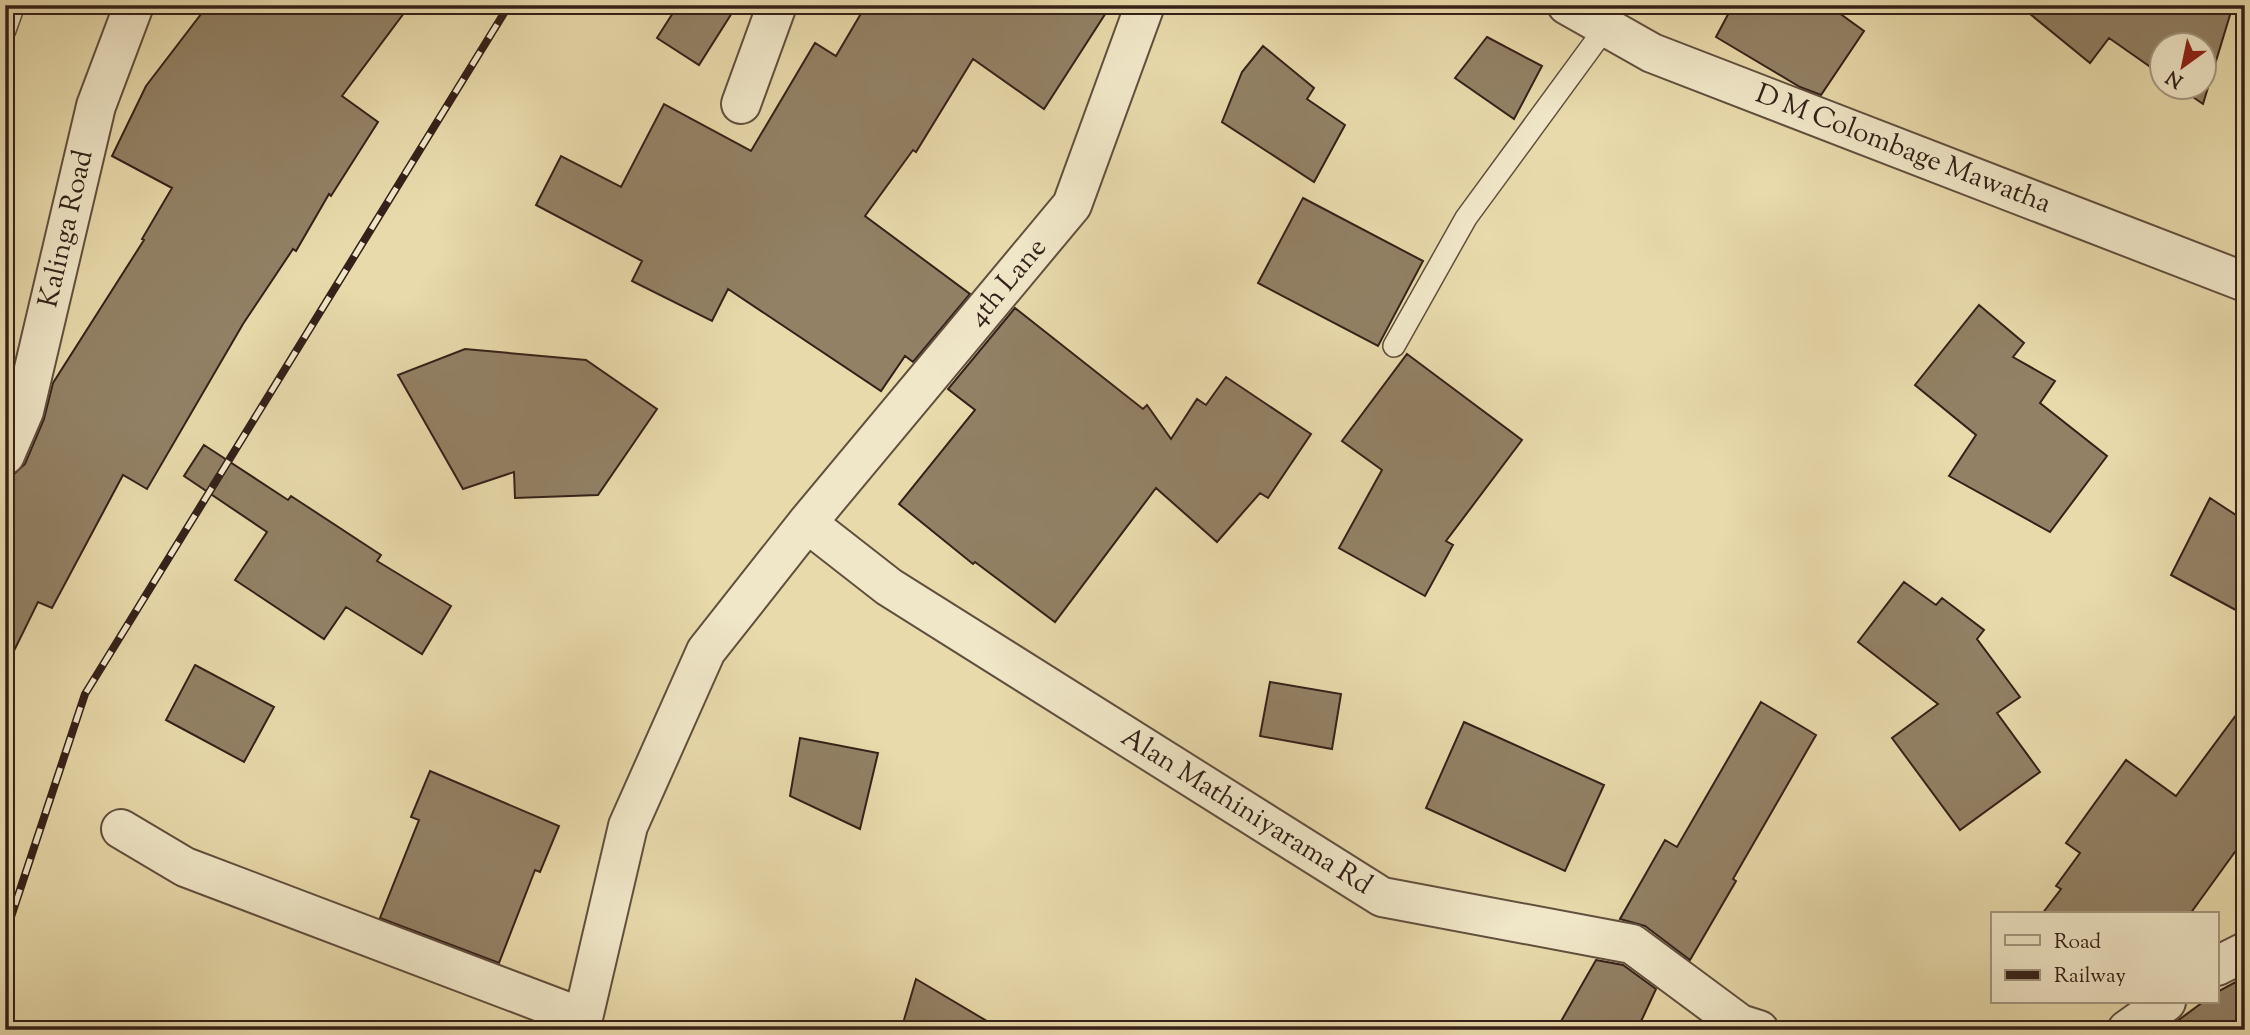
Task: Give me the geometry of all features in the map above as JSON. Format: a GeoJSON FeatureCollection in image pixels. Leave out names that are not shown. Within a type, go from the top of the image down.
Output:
{"type":"FeatureCollection","features":[{"type":"Feature","properties":{"kind":"street","name":"Kalinga Road"},"geometry":{"type":"LineString","coordinates":[[5,455],[24,411],[96,106],[134,5]]}},
{"type":"Feature","properties":{"kind":"street"},"geometry":{"type":"LineString","coordinates":[[741,104],[777,5]]}},
{"type":"Feature","properties":{"kind":"street","name":"4th Lane"},"geometry":{"type":"LineString","coordinates":[[583,1024],[628,826],[706,651],[807,523],[1072,205],[1145,5]]}},
{"type":"Feature","properties":{"kind":"street","name":"D M Colombage Mawatha"},"geometry":{"type":"LineString","coordinates":[[1567,5],[1652,53],[2245,282]]}},
{"type":"Feature","properties":{"kind":"street","name":"Alan Mathiniyarama Rd"},"geometry":{"type":"LineString","coordinates":[[807,523],[889,587],[1382,897],[1632,944],[1741,1024],[1759,1030]]}},
{"type":"Feature","properties":{"kind":"street"},"geometry":{"type":"LineString","coordinates":[[121,830],[185,867],[583,1024]]}},
{"type":"Feature","properties":{"kind":"street"},"geometry":{"type":"LineString","coordinates":[[2218,966],[2245,952]]}},
{"type":"Feature","properties":{"kind":"street"},"geometry":{"type":"LineString","coordinates":[[2127,1030],[2163,1004]]}},
{"type":"Feature","properties":{"kind":"lane"},"geometry":{"type":"LineString","coordinates":[[1394,346],[1466,218],[1606,27]]}},
{"type":"Feature","properties":{"kind":"building"},"geometry":{"type":"Polygon","coordinates":[[[208,5],[410,5],[342,96],[378,122],[331,196],[329,194],[296,251],[293,249],[243,324],[147,489],[123,475],[52,608],[38,602],[5,669],[5,490],[14,474],[25,464],[44,419],[53,383],[144,240],[142,239],[172,188],[112,156],[146,86],[208,5]]]}},
{"type":"Feature","properties":{"kind":"building"},"geometry":{"type":"Polygon","coordinates":[[[678,5],[737,5],[699,65],[657,38],[678,5]]]}},
{"type":"Feature","properties":{"kind":"building"},"geometry":{"type":"Polygon","coordinates":[[[866,5],[1111,5],[1044,109],[973,59],[916,152],[913,150],[865,216],[970,294],[913,362],[905,356],[881,391],[728,289],[712,321],[632,281],[642,261],[536,205],[561,156],[621,187],[664,104],[751,151],[815,43],[836,56],[866,5]]]}},
{"type":"Feature","properties":{"kind":"building"},"geometry":{"type":"Polygon","coordinates":[[[1733,5],[1828,5],[1864,31],[1821,95],[1800,87],[1716,37],[1733,5]]]}},
{"type":"Feature","properties":{"kind":"building"},"geometry":{"type":"Polygon","coordinates":[[[2019,5],[2233,5],[2218,54],[2218,32],[2148,32],[2148,65],[2109,38],[2090,63],[2019,5]]]}},
{"type":"Feature","properties":{"kind":"building"},"geometry":{"type":"Polygon","coordinates":[[[1487,37],[1542,66],[1514,119],[1455,78],[1487,37]]]}},
{"type":"Feature","properties":{"kind":"building"},"geometry":{"type":"Polygon","coordinates":[[[1263,46],[1314,88],[1307,99],[1345,125],[1314,182],[1222,122],[1242,72],[1263,46]]]}},
{"type":"Feature","properties":{"kind":"building"},"geometry":{"type":"Polygon","coordinates":[[[1303,198],[1423,261],[1378,346],[1258,283],[1303,198]]]}},
{"type":"Feature","properties":{"kind":"building"},"geometry":{"type":"Polygon","coordinates":[[[1979,305],[2024,343],[2013,357],[2055,381],[2040,403],[2107,456],[2050,532],[1949,476],[1976,435],[1915,385],[1979,305]]]}},
{"type":"Feature","properties":{"kind":"building"},"geometry":{"type":"Polygon","coordinates":[[[1015,308],[1143,409],[1147,405],[1171,439],[1197,399],[1206,405],[1226,377],[1311,434],[1268,498],[1260,493],[1217,542],[1156,488],[1055,622],[975,562],[973,564],[899,504],[975,410],[948,389],[1015,308]]]}},
{"type":"Feature","properties":{"kind":"building"},"geometry":{"type":"Polygon","coordinates":[[[465,349],[586,360],[657,409],[598,495],[515,498],[514,472],[463,489],[398,375],[465,349]]]}},
{"type":"Feature","properties":{"kind":"building"},"geometry":{"type":"Polygon","coordinates":[[[1407,354],[1522,440],[1446,541],[1453,545],[1425,596],[1339,548],[1382,470],[1342,441],[1407,354]]]}},
{"type":"Feature","properties":{"kind":"building"},"geometry":{"type":"Polygon","coordinates":[[[204,445],[288,500],[291,496],[381,555],[377,561],[451,606],[422,654],[346,607],[324,639],[235,580],[267,532],[184,476],[204,445]]]}},
{"type":"Feature","properties":{"kind":"building"},"geometry":{"type":"Polygon","coordinates":[[[2210,498],[2245,521],[2245,615],[2171,575],[2210,498]]]}},
{"type":"Feature","properties":{"kind":"building"},"geometry":{"type":"Polygon","coordinates":[[[1904,582],[1936,605],[1942,598],[1984,630],[1977,639],[2020,697],[1997,713],[2040,772],[1960,830],[1892,738],[1938,704],[1858,642],[1904,582]]]}},
{"type":"Feature","properties":{"kind":"building"},"geometry":{"type":"Polygon","coordinates":[[[195,665],[274,707],[244,762],[166,720],[195,665]]]}},
{"type":"Feature","properties":{"kind":"building"},"geometry":{"type":"Polygon","coordinates":[[[1270,682],[1341,694],[1332,749],[1260,736],[1270,682]]]}},
{"type":"Feature","properties":{"kind":"building"},"geometry":{"type":"Polygon","coordinates":[[[1761,702],[1816,735],[1690,960],[1645,926],[1620,919],[1665,840],[1677,847],[1761,702]]]}},
{"type":"Feature","properties":{"kind":"building"},"geometry":{"type":"Polygon","coordinates":[[[2245,703],[2245,838],[2191,912],[2044,912],[2061,889],[2056,886],[2080,853],[2066,843],[2126,760],[2176,796],[2245,703]]]}},
{"type":"Feature","properties":{"kind":"building"},"geometry":{"type":"Polygon","coordinates":[[[1464,722],[1604,785],[1565,871],[1426,808],[1464,722]]]}},
{"type":"Feature","properties":{"kind":"building"},"geometry":{"type":"Polygon","coordinates":[[[800,738],[878,753],[860,829],[790,796],[800,738]]]}},
{"type":"Feature","properties":{"kind":"building"},"geometry":{"type":"Polygon","coordinates":[[[430,771],[559,826],[540,872],[535,870],[499,963],[380,918],[419,820],[411,817],[430,771]]]}},
{"type":"Feature","properties":{"kind":"building"},"geometry":{"type":"Polygon","coordinates":[[[1596,960],[1623,965],[1656,989],[1637,1030],[1556,1030],[1596,960]]]}},
{"type":"Feature","properties":{"kind":"building"},"geometry":{"type":"Polygon","coordinates":[[[2245,977],[2245,1030],[2165,1030],[2200,1004],[2218,1004],[2218,991],[2245,977]]]}},
{"type":"Feature","properties":{"kind":"building"},"geometry":{"type":"Polygon","coordinates":[[[916,979],[1002,1030],[901,1030],[916,979]]]}},
{"type":"Feature","properties":{"kind":"railway"},"geometry":{"type":"LineString","coordinates":[[5,935],[85,694],[509,5]]}}]}
